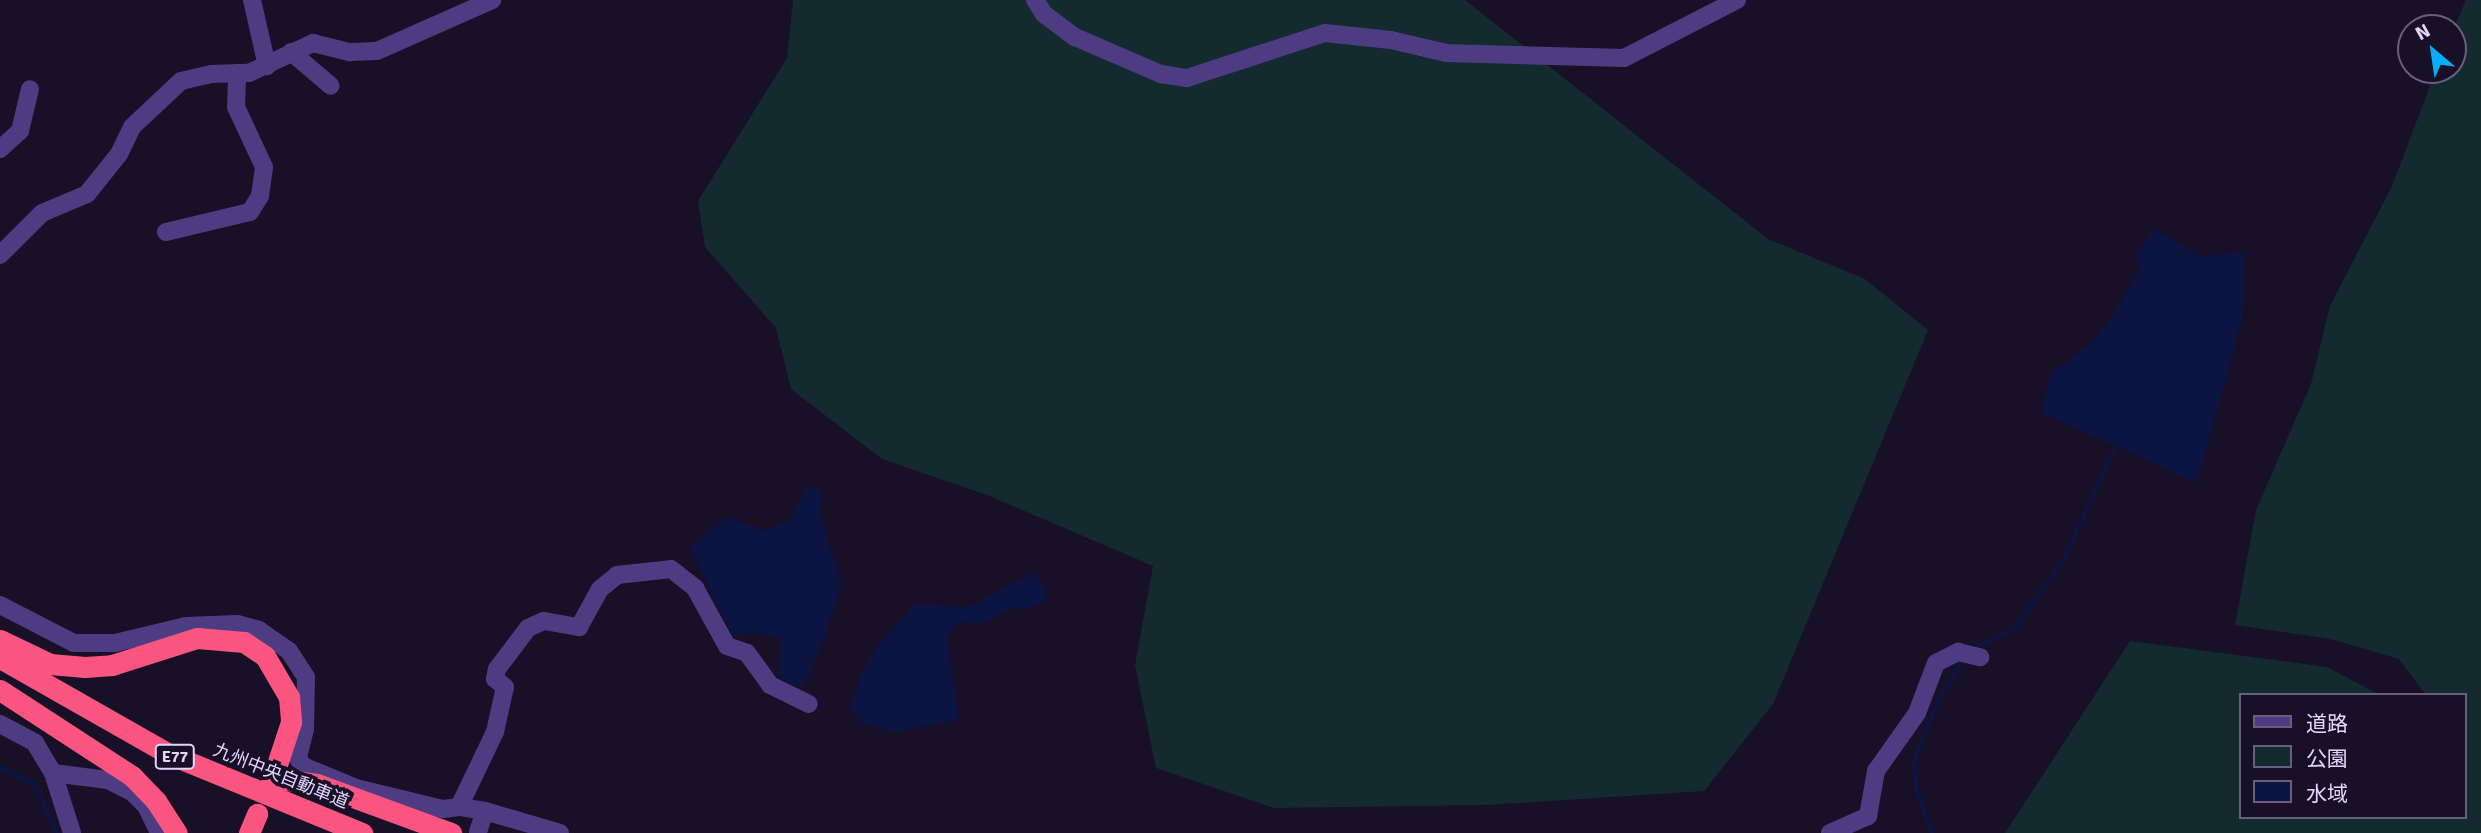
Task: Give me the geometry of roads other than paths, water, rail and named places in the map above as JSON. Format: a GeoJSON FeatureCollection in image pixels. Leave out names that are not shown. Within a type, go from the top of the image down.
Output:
{"type":"FeatureCollection","features":[{"type":"Feature","properties":{"kind":"highway"},"geometry":{"type":"LineString","coordinates":[[0,639],[50,664],[85,667],[113,665],[197,638],[244,642],[265,656],[289,697],[291,722],[271,784],[317,784],[451,833]]}},
{"type":"Feature","properties":{"kind":"highway","name":"九州中央自動車道"},"geometry":{"type":"LineString","coordinates":[[0,658],[169,754],[362,833]]}},
{"type":"Feature","properties":{"kind":"highway","name":"九州中央自動車道"},"geometry":{"type":"LineString","coordinates":[[0,671],[107,733],[213,786],[328,833]]}},
{"type":"Feature","properties":{"kind":"highway"},"geometry":{"type":"LineString","coordinates":[[0,690],[132,776],[156,801],[177,833]]}},
{"type":"Feature","properties":{"kind":"street"},"geometry":{"type":"LineString","coordinates":[[252,0],[267,66]]}},
{"type":"Feature","properties":{"kind":"street"},"geometry":{"type":"LineString","coordinates":[[0,256],[42,213],[87,194],[119,153],[132,127],[169,88],[193,77],[237,73],[267,66],[291,52],[321,42],[350,52],[377,51],[492,0]]}},
{"type":"Feature","properties":{"kind":"street"},"geometry":{"type":"LineString","coordinates":[[1035,0],[1044,15],[1075,37],[1161,74],[1188,78],[1325,33],[1391,40],[1447,53],[1624,58],[1737,0]]}},
{"type":"Feature","properties":{"kind":"street"},"geometry":{"type":"LineString","coordinates":[[291,52],[331,86]]}},
{"type":"Feature","properties":{"kind":"street"},"geometry":{"type":"LineString","coordinates":[[166,232],[250,212],[260,196],[264,167],[236,107],[237,73]]}},
{"type":"Feature","properties":{"kind":"street"},"geometry":{"type":"LineString","coordinates":[[0,149],[20,131],[30,89]]}},
{"type":"Feature","properties":{"kind":"street"},"geometry":{"type":"LineString","coordinates":[[459,807],[495,732],[505,687],[495,679],[510,649],[528,628],[544,621],[579,627],[600,589],[617,575],[671,569],[695,588],[727,646],[747,653],[770,685],[809,704]]}},
{"type":"Feature","properties":{"kind":"street"},"geometry":{"type":"LineString","coordinates":[[0,605],[74,643],[115,643],[186,626],[237,624],[260,629],[289,651],[306,677],[305,729],[298,758],[303,766],[356,788],[443,809],[459,807],[485,811],[560,833]]}},
{"type":"Feature","properties":{"kind":"street"},"geometry":{"type":"LineString","coordinates":[[1830,833],[1868,816],[1876,771],[1917,713],[1936,663],[1958,652],[1980,657]]}},
{"type":"Feature","properties":{"kind":"street"},"geometry":{"type":"LineString","coordinates":[[0,724],[35,743],[54,773],[72,833]]}},
{"type":"Feature","properties":{"kind":"street"},"geometry":{"type":"LineString","coordinates":[[54,773],[108,780],[132,792],[146,806],[159,833]]}},
{"type":"Feature","properties":{"kind":"street"},"geometry":{"type":"LineString","coordinates":[[478,832],[485,811]]}},
{"type":"Feature","properties":{"kind":"water"},"geometry":{"type":"Polygon","coordinates":[[[2154,228],[2200,256],[2245,252],[2242,320],[2197,483],[2042,413],[2050,374],[2092,342],[2113,315],[2140,268],[2135,255],[2154,228]]]}},
{"type":"Feature","properties":{"kind":"water"},"geometry":{"type":"Polygon","coordinates":[[[808,485],[822,491],[820,515],[842,583],[823,643],[803,685],[791,685],[777,673],[782,644],[777,636],[752,632],[733,637],[690,548],[727,517],[766,531],[790,520],[808,485]]]}},
{"type":"Feature","properties":{"kind":"water"},"geometry":{"type":"Polygon","coordinates":[[[1033,572],[1047,590],[1045,601],[1030,609],[1013,608],[981,624],[959,622],[947,635],[959,720],[896,732],[860,723],[850,705],[861,674],[879,643],[916,604],[969,607],[1033,572]]]}},
{"type":"Feature","properties":{"kind":"waterway"},"geometry":{"type":"LineString","coordinates":[[1973,649],[2015,628],[2064,559],[2117,444]]}},
{"type":"Feature","properties":{"kind":"waterway"},"geometry":{"type":"LineString","coordinates":[[1932,833],[1915,783],[1914,760],[1938,701],[1963,660]]}},
{"type":"Feature","properties":{"kind":"waterway"},"geometry":{"type":"LineString","coordinates":[[0,767],[36,785],[57,833]]}}]}
